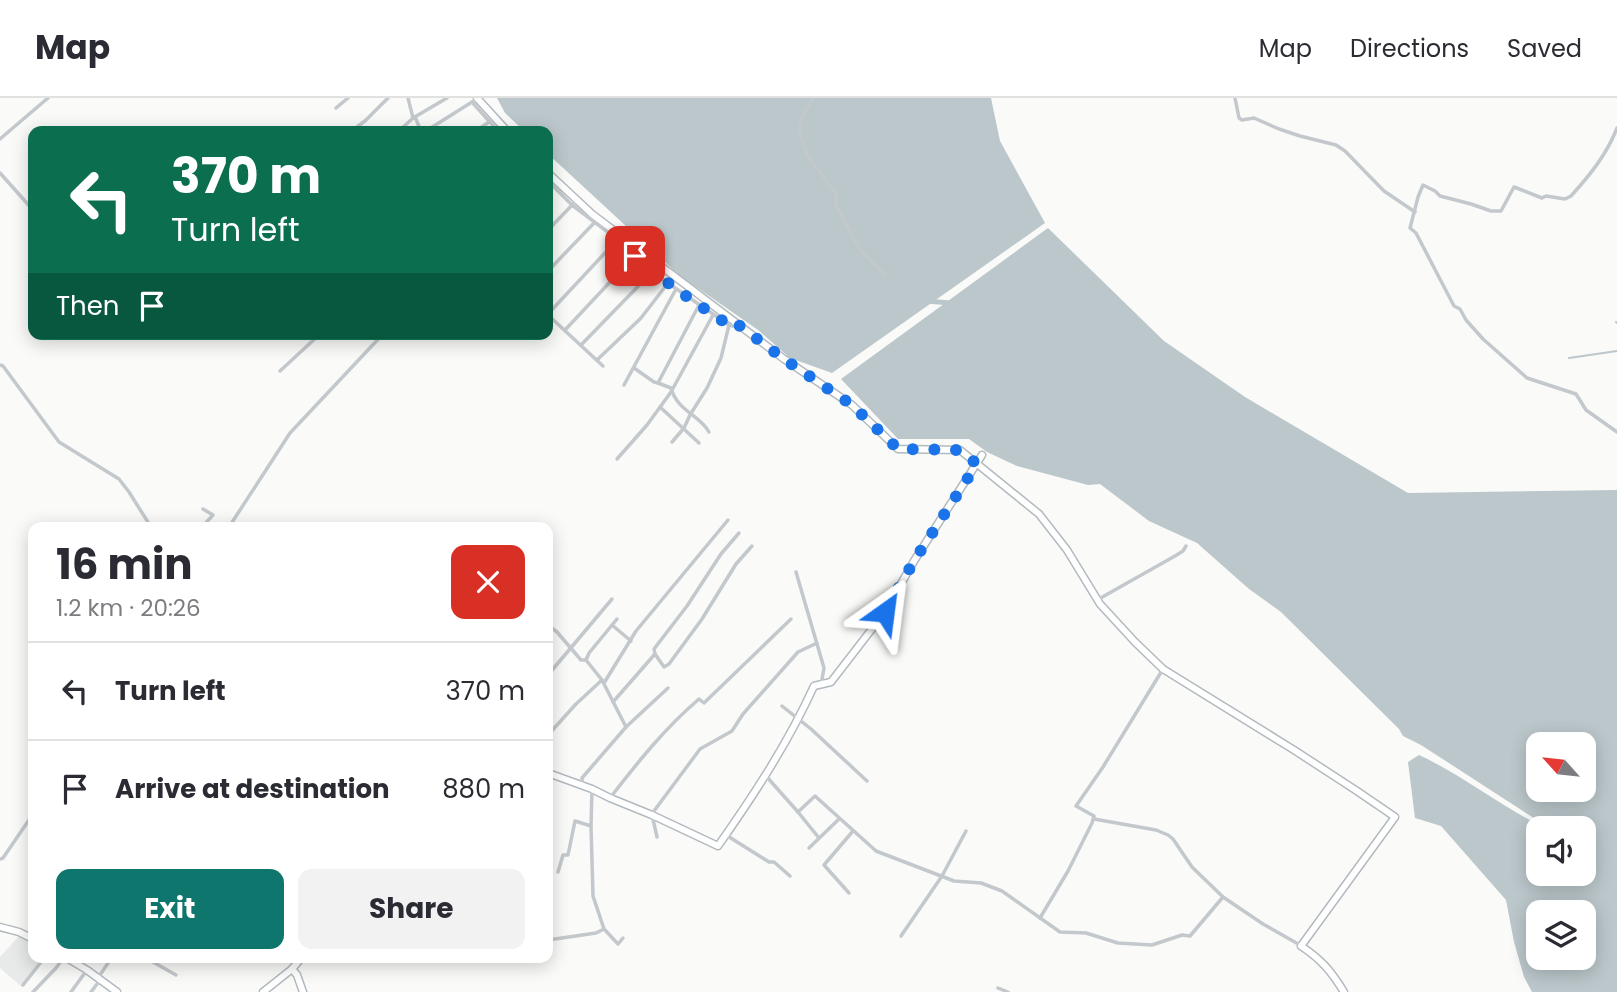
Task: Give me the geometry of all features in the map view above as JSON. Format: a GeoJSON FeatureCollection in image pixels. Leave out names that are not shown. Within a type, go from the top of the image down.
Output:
{"type":"FeatureCollection","features":[{"type":"Feature","properties":{"kind":"street"},"geometry":{"type":"LineString","coordinates":[[0,139],[48,98]]}},
{"type":"Feature","properties":{"kind":"street"},"geometry":{"type":"LineString","coordinates":[[336,107],[348,98]]}},
{"type":"Feature","properties":{"kind":"street"},"geometry":{"type":"LineString","coordinates":[[358,126],[388,98]]}},
{"type":"Feature","properties":{"kind":"street"},"geometry":{"type":"LineString","coordinates":[[408,98],[414,118],[420,126]]}},
{"type":"Feature","properties":{"kind":"street"},"geometry":{"type":"LineString","coordinates":[[405,126],[447,98]]}},
{"type":"Feature","properties":{"kind":"street"},"geometry":{"type":"LineString","coordinates":[[813,98],[801,119],[800,134],[807,155],[836,194],[836,205],[860,250],[884,274]]}},
{"type":"Feature","properties":{"kind":"street"},"geometry":{"type":"LineString","coordinates":[[1235,98],[1238,118],[1254,118],[1300,136],[1336,145],[1384,191],[1415,212]]}},
{"type":"Feature","properties":{"kind":"street"},"geometry":{"type":"LineString","coordinates":[[476,100],[493,126]]}},
{"type":"Feature","properties":{"kind":"street"},"geometry":{"type":"LineString","coordinates":[[432,126],[476,100]]}},
{"type":"Feature","properties":{"kind":"street"},"geometry":{"type":"LineString","coordinates":[[476,100],[501,126]]}},
{"type":"Feature","properties":{"kind":"street"},"geometry":{"type":"LineString","coordinates":[[483,126],[489,122]]}},
{"type":"Feature","properties":{"kind":"street"},"geometry":{"type":"LineString","coordinates":[[1617,128],[1602,158],[1571,196],[1564,199],[1546,196],[1542,198],[1514,187],[1501,211],[1492,211],[1440,196],[1423,185],[1410,228],[1416,233],[1454,306],[1461,309],[1466,320],[1483,339],[1527,378],[1576,394],[1586,410],[1617,432]]}},
{"type":"Feature","properties":{"kind":"street"},"geometry":{"type":"LineString","coordinates":[[0,173],[28,205]]}},
{"type":"Feature","properties":{"kind":"street"},"geometry":{"type":"LineString","coordinates":[[553,179],[595,222],[638,253],[653,271],[699,305],[733,324]]}},
{"type":"Feature","properties":{"kind":"street"},"geometry":{"type":"LineString","coordinates":[[553,188],[592,214],[638,253],[733,324],[852,405],[898,449],[960,450],[1039,514],[1067,550],[1097,600],[1163,669],[1294,750],[1395,817],[1301,946]]}},
{"type":"Feature","properties":{"kind":"street"},"geometry":{"type":"LineString","coordinates":[[553,225],[574,202]]}},
{"type":"Feature","properties":{"kind":"street"},"geometry":{"type":"LineString","coordinates":[[553,266],[595,222]]}},
{"type":"Feature","properties":{"kind":"street"},"geometry":{"type":"LineString","coordinates":[[553,309],[617,240]]}},
{"type":"Feature","properties":{"kind":"street"},"geometry":{"type":"LineString","coordinates":[[565,330],[638,253]]}},
{"type":"Feature","properties":{"kind":"street"},"geometry":{"type":"LineString","coordinates":[[582,345],[653,271]]}},
{"type":"Feature","properties":{"kind":"street"},"geometry":{"type":"LineString","coordinates":[[597,360],[641,318],[668,283]]}},
{"type":"Feature","properties":{"kind":"street"},"geometry":{"type":"LineString","coordinates":[[624,385],[676,289]]}},
{"type":"Feature","properties":{"kind":"street"},"geometry":{"type":"LineString","coordinates":[[658,383],[699,305]]}},
{"type":"Feature","properties":{"kind":"street"},"geometry":{"type":"LineString","coordinates":[[617,459],[671,392],[713,314]]}},
{"type":"Feature","properties":{"kind":"street"},"geometry":{"type":"LineString","coordinates":[[553,319],[603,366]]}},
{"type":"Feature","properties":{"kind":"street"},"geometry":{"type":"LineString","coordinates":[[672,442],[684,428],[707,388],[733,324]]}},
{"type":"Feature","properties":{"kind":"street"},"geometry":{"type":"LineString","coordinates":[[280,371],[314,340]]}},
{"type":"Feature","properties":{"kind":"street"},"geometry":{"type":"LineString","coordinates":[[232,522],[290,433],[377,340]]}},
{"type":"Feature","properties":{"kind":"street"},"geometry":{"type":"LineString","coordinates":[[0,365],[59,442],[119,479],[147,522]]}},
{"type":"Feature","properties":{"kind":"street"},"geometry":{"type":"LineString","coordinates":[[634,368],[654,382],[671,388],[671,392],[690,415],[706,426],[709,432]]}},
{"type":"Feature","properties":{"kind":"street"},"geometry":{"type":"LineString","coordinates":[[660,407],[699,443]]}},
{"type":"Feature","properties":{"kind":"street"},"geometry":{"type":"LineString","coordinates":[[553,775],[592,789],[718,846],[765,776],[799,719],[814,686],[831,682],[885,612],[914,561],[982,456]]}},
{"type":"Feature","properties":{"kind":"street"},"geometry":{"type":"LineString","coordinates":[[203,509],[213,515],[207,522]]}},
{"type":"Feature","properties":{"kind":"street"},"geometry":{"type":"LineString","coordinates":[[553,730],[576,704],[603,682],[631,640],[728,520]]}},
{"type":"Feature","properties":{"kind":"street"},"geometry":{"type":"LineString","coordinates":[[739,533],[721,554],[682,614],[654,649],[654,654],[664,667],[702,619],[736,564],[752,546]]}},
{"type":"Feature","properties":{"kind":"street"},"geometry":{"type":"LineString","coordinates":[[1097,600],[1175,556],[1186,546]]}},
{"type":"Feature","properties":{"kind":"street"},"geometry":{"type":"LineString","coordinates":[[796,572],[824,668],[821,685]]}},
{"type":"Feature","properties":{"kind":"street"},"geometry":{"type":"LineString","coordinates":[[553,669],[612,599]]}},
{"type":"Feature","properties":{"kind":"street"},"geometry":{"type":"LineString","coordinates":[[610,798],[648,748],[673,723],[699,699],[704,703],[791,619]]}},
{"type":"Feature","properties":{"kind":"street"},"geometry":{"type":"LineString","coordinates":[[586,660],[617,620]]}},
{"type":"Feature","properties":{"kind":"street"},"geometry":{"type":"LineString","coordinates":[[611,625],[631,640]]}},
{"type":"Feature","properties":{"kind":"street"},"geometry":{"type":"LineString","coordinates":[[553,629],[581,660],[586,660],[603,682],[626,727]]}},
{"type":"Feature","properties":{"kind":"street"},"geometry":{"type":"LineString","coordinates":[[657,837],[652,815],[699,749],[732,731],[743,714],[798,652],[817,643]]}},
{"type":"Feature","properties":{"kind":"street"},"geometry":{"type":"LineString","coordinates":[[613,702],[654,654]]}},
{"type":"Feature","properties":{"kind":"street"},"geometry":{"type":"LineString","coordinates":[[1040,918],[1068,871],[1094,816],[1076,806],[1163,669]]}},
{"type":"Feature","properties":{"kind":"street"},"geometry":{"type":"LineString","coordinates":[[582,785],[582,778],[610,743],[667,688]]}},
{"type":"Feature","properties":{"kind":"street"},"geometry":{"type":"LineString","coordinates":[[782,706],[867,780]]}},
{"type":"Feature","properties":{"kind":"street"},"geometry":{"type":"LineString","coordinates":[[765,776],[820,838]]}},
{"type":"Feature","properties":{"kind":"street"},"geometry":{"type":"LineString","coordinates":[[592,789],[593,897],[604,929],[618,944],[623,938]]}},
{"type":"Feature","properties":{"kind":"street"},"geometry":{"type":"LineString","coordinates":[[798,812],[815,796],[876,851],[954,881],[981,883],[1002,891],[1060,932],[1086,933],[1118,943],[1152,945],[1182,935],[1190,936],[1223,897]]}},
{"type":"Feature","properties":{"kind":"street"},"geometry":{"type":"LineString","coordinates":[[809,848],[839,819]]}},
{"type":"Feature","properties":{"kind":"street"},"geometry":{"type":"LineString","coordinates":[[1093,819],[1156,830],[1168,835],[1192,867],[1223,897],[1319,958],[1344,992]]}},
{"type":"Feature","properties":{"kind":"street"},"geometry":{"type":"LineString","coordinates":[[558,872],[563,855],[568,855],[575,821],[591,826]]}},
{"type":"Feature","properties":{"kind":"street"},"geometry":{"type":"LineString","coordinates":[[0,859],[3,859],[28,822]]}},
{"type":"Feature","properties":{"kind":"street"},"geometry":{"type":"LineString","coordinates":[[849,892],[824,865],[853,831]]}},
{"type":"Feature","properties":{"kind":"street"},"geometry":{"type":"LineString","coordinates":[[901,936],[942,876],[966,831]]}},
{"type":"Feature","properties":{"kind":"street"},"geometry":{"type":"LineString","coordinates":[[726,835],[769,862],[774,862],[790,876]]}},
{"type":"Feature","properties":{"kind":"street"},"geometry":{"type":"LineString","coordinates":[[0,927],[28,936]]}},
{"type":"Feature","properties":{"kind":"street"},"geometry":{"type":"LineString","coordinates":[[553,939],[596,933],[604,929]]}},
{"type":"Feature","properties":{"kind":"street"},"geometry":{"type":"LineString","coordinates":[[23,985],[40,963]]}},
{"type":"Feature","properties":{"kind":"street"},"geometry":{"type":"LineString","coordinates":[[33,992],[60,963]]}},
{"type":"Feature","properties":{"kind":"street"},"geometry":{"type":"LineString","coordinates":[[75,963],[117,992]]}},
{"type":"Feature","properties":{"kind":"street"},"geometry":{"type":"LineString","coordinates":[[91,992],[108,963]]}},
{"type":"Feature","properties":{"kind":"street"},"geometry":{"type":"LineString","coordinates":[[155,963],[176,975]]}},
{"type":"Feature","properties":{"kind":"street"},"geometry":{"type":"LineString","coordinates":[[263,992],[297,963]]}},
{"type":"Feature","properties":{"kind":"street"},"geometry":{"type":"LineString","coordinates":[[292,969],[303,992]]}},
{"type":"Feature","properties":{"kind":"street"},"geometry":{"type":"LineString","coordinates":[[71,992],[87,970]]}},
{"type":"Feature","properties":{"kind":"street"},"geometry":{"type":"LineString","coordinates":[[998,988],[1008,992]]}},
{"type":"Feature","properties":{"kind":"shaded area"},"geometry":{"type":"Polygon","coordinates":[[[497,98],[991,98],[1000,141],[1045,223],[832,373],[790,358],[758,330],[679,275],[553,159],[553,126],[519,126],[505,113],[497,98]]]}},
{"type":"Feature","properties":{"kind":"shaded area"},"geometry":{"type":"Polygon","coordinates":[[[1048,228],[1164,341],[1245,397],[1408,493],[1617,490],[1617,992],[1532,992],[1524,977],[1514,942],[1506,900],[1441,826],[1415,818],[1408,762],[1419,755],[1526,818],[1526,886],[1596,886],[1596,816],[1531,816],[1403,736],[1281,612],[1249,589],[1197,543],[1149,521],[1100,484],[1088,485],[1017,466],[987,452],[969,439],[898,439],[841,379],[1048,228]]]}},
{"type":"Feature","properties":{"kind":"shaded area"},"geometry":{"type":"Polygon","coordinates":[[[20,935],[28,939],[28,963],[40,963],[22,987],[0,968],[0,957],[20,935]]]}},
{"type":"Feature","properties":{"kind":"waterway"},"geometry":{"type":"LineString","coordinates":[[926,301],[951,303]]}},
{"type":"Feature","properties":{"kind":"waterway"},"geometry":{"type":"LineString","coordinates":[[1569,358],[1617,351]]}},
{"type":"Feature","properties":{"kind":"route"},"geometry":{"type":"LineString","coordinates":[[635,256],[699,305],[729,325],[736,323],[852,405],[898,449],[960,450],[977,464],[914,561],[885,612]]}}]}
